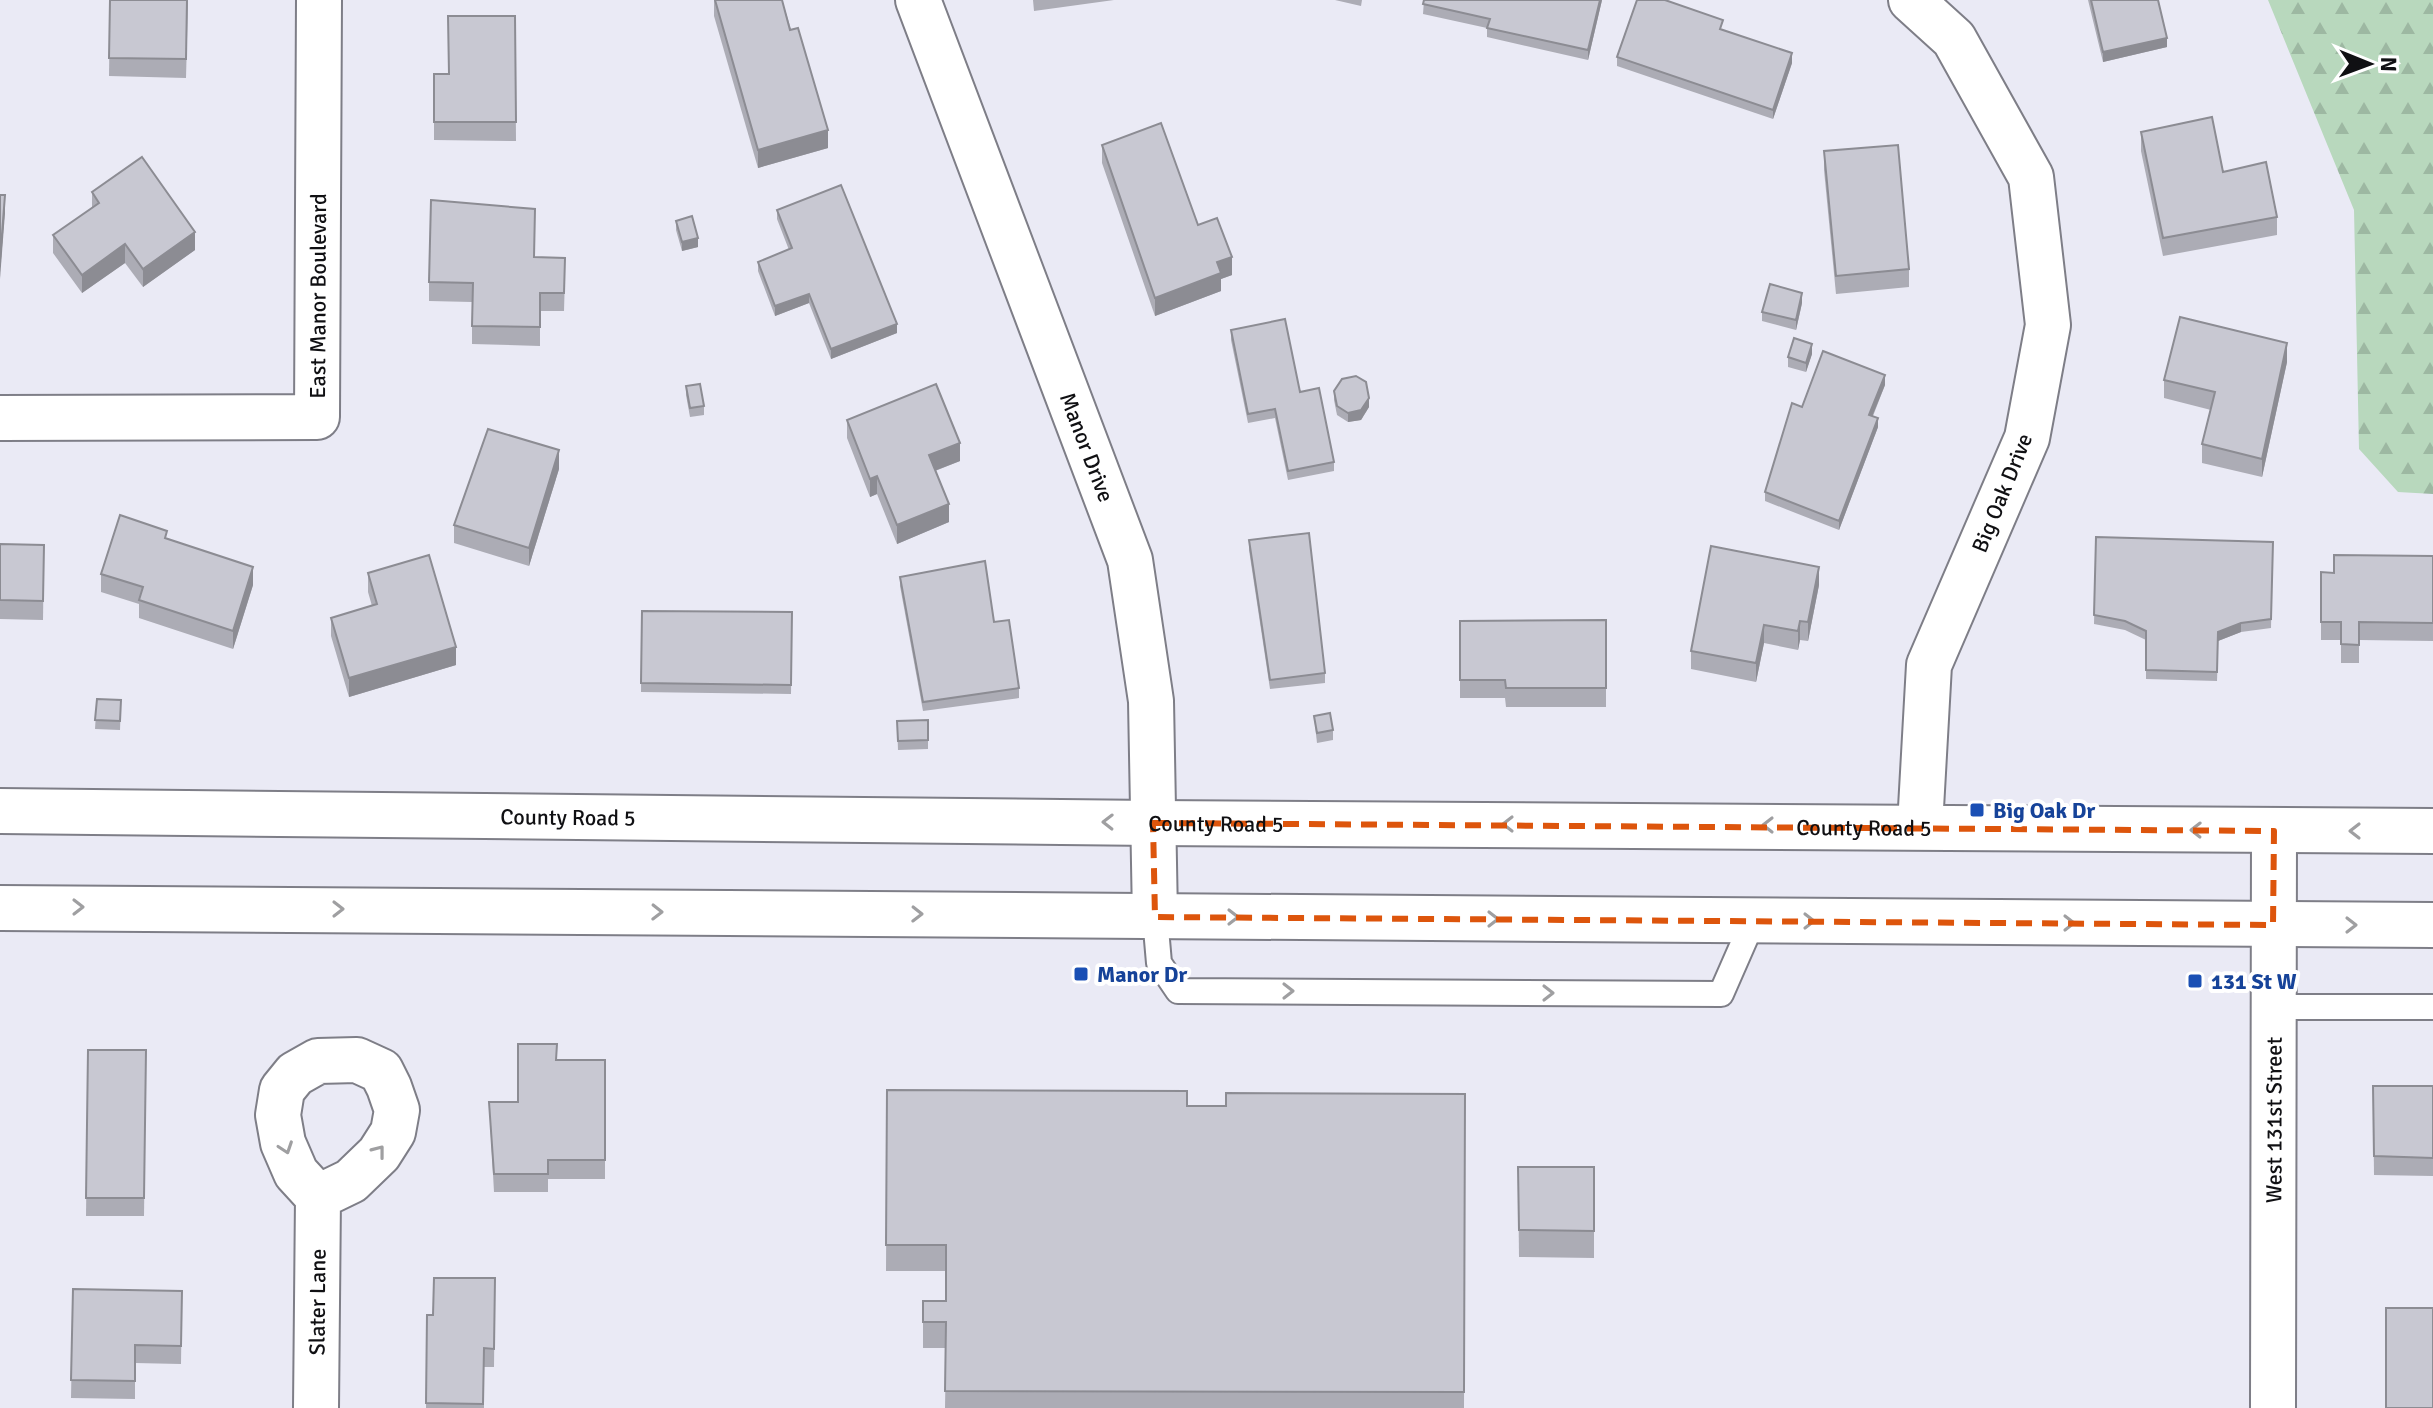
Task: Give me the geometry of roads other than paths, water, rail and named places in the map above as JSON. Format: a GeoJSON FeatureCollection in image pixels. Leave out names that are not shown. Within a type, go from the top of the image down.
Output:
{"type":"FeatureCollection","features":[{"type":"Feature","properties":{"kind":"main road","name":"East Manor Boulevard"},"geometry":{"type":"LineString","coordinates":[[0,418],[317,417],[319,0]]}},
{"type":"Feature","properties":{"kind":"main road","name":"Manor Drive"},"geometry":{"type":"LineString","coordinates":[[918,0],[1130,560],[1151,701],[1155,917]]}},
{"type":"Feature","properties":{"kind":"main road","name":"Big Oak Drive"},"geometry":{"type":"LineString","coordinates":[[1911,0],[1954,39],[2031,177],[2048,325],[2027,438],[1929,665],[1920,826]]}},
{"type":"Feature","properties":{"kind":"main road","name":"County Road 5"},"geometry":{"type":"LineString","coordinates":[[0,811],[1153,823],[2433,831]]}},
{"type":"Feature","properties":{"kind":"main road","name":"West 131st Street"},"geometry":{"type":"LineString","coordinates":[[2273,1408],[2274,831]]}},
{"type":"Feature","properties":{"kind":"main road"},"geometry":{"type":"LineString","coordinates":[[0,908],[2433,925]]}},
{"type":"Feature","properties":{"kind":"main road","name":"Slater Lane"},"geometry":{"type":"LineString","coordinates":[[316,1408],[318,1197]]}},
{"type":"Feature","properties":{"kind":"lane"},"geometry":{"type":"LineString","coordinates":[[1155,917],[1159,963],[1178,991],[1721,994],[1753,921]]}},
{"type":"Feature","properties":{"kind":"lane"},"geometry":{"type":"LineString","coordinates":[[2272,1007],[2433,1007]]}},
{"type":"Feature","properties":{"kind":"place","name":"Big Oak Dr"},"geometry":{"type":"Point","coordinates":[1977,810]}},
{"type":"Feature","properties":{"kind":"place","name":"Manor Dr"},"geometry":{"type":"Point","coordinates":[1081,974]}},
{"type":"Feature","properties":{"kind":"place","name":"131 St W"},"geometry":{"type":"Point","coordinates":[2195,981]}}]}
